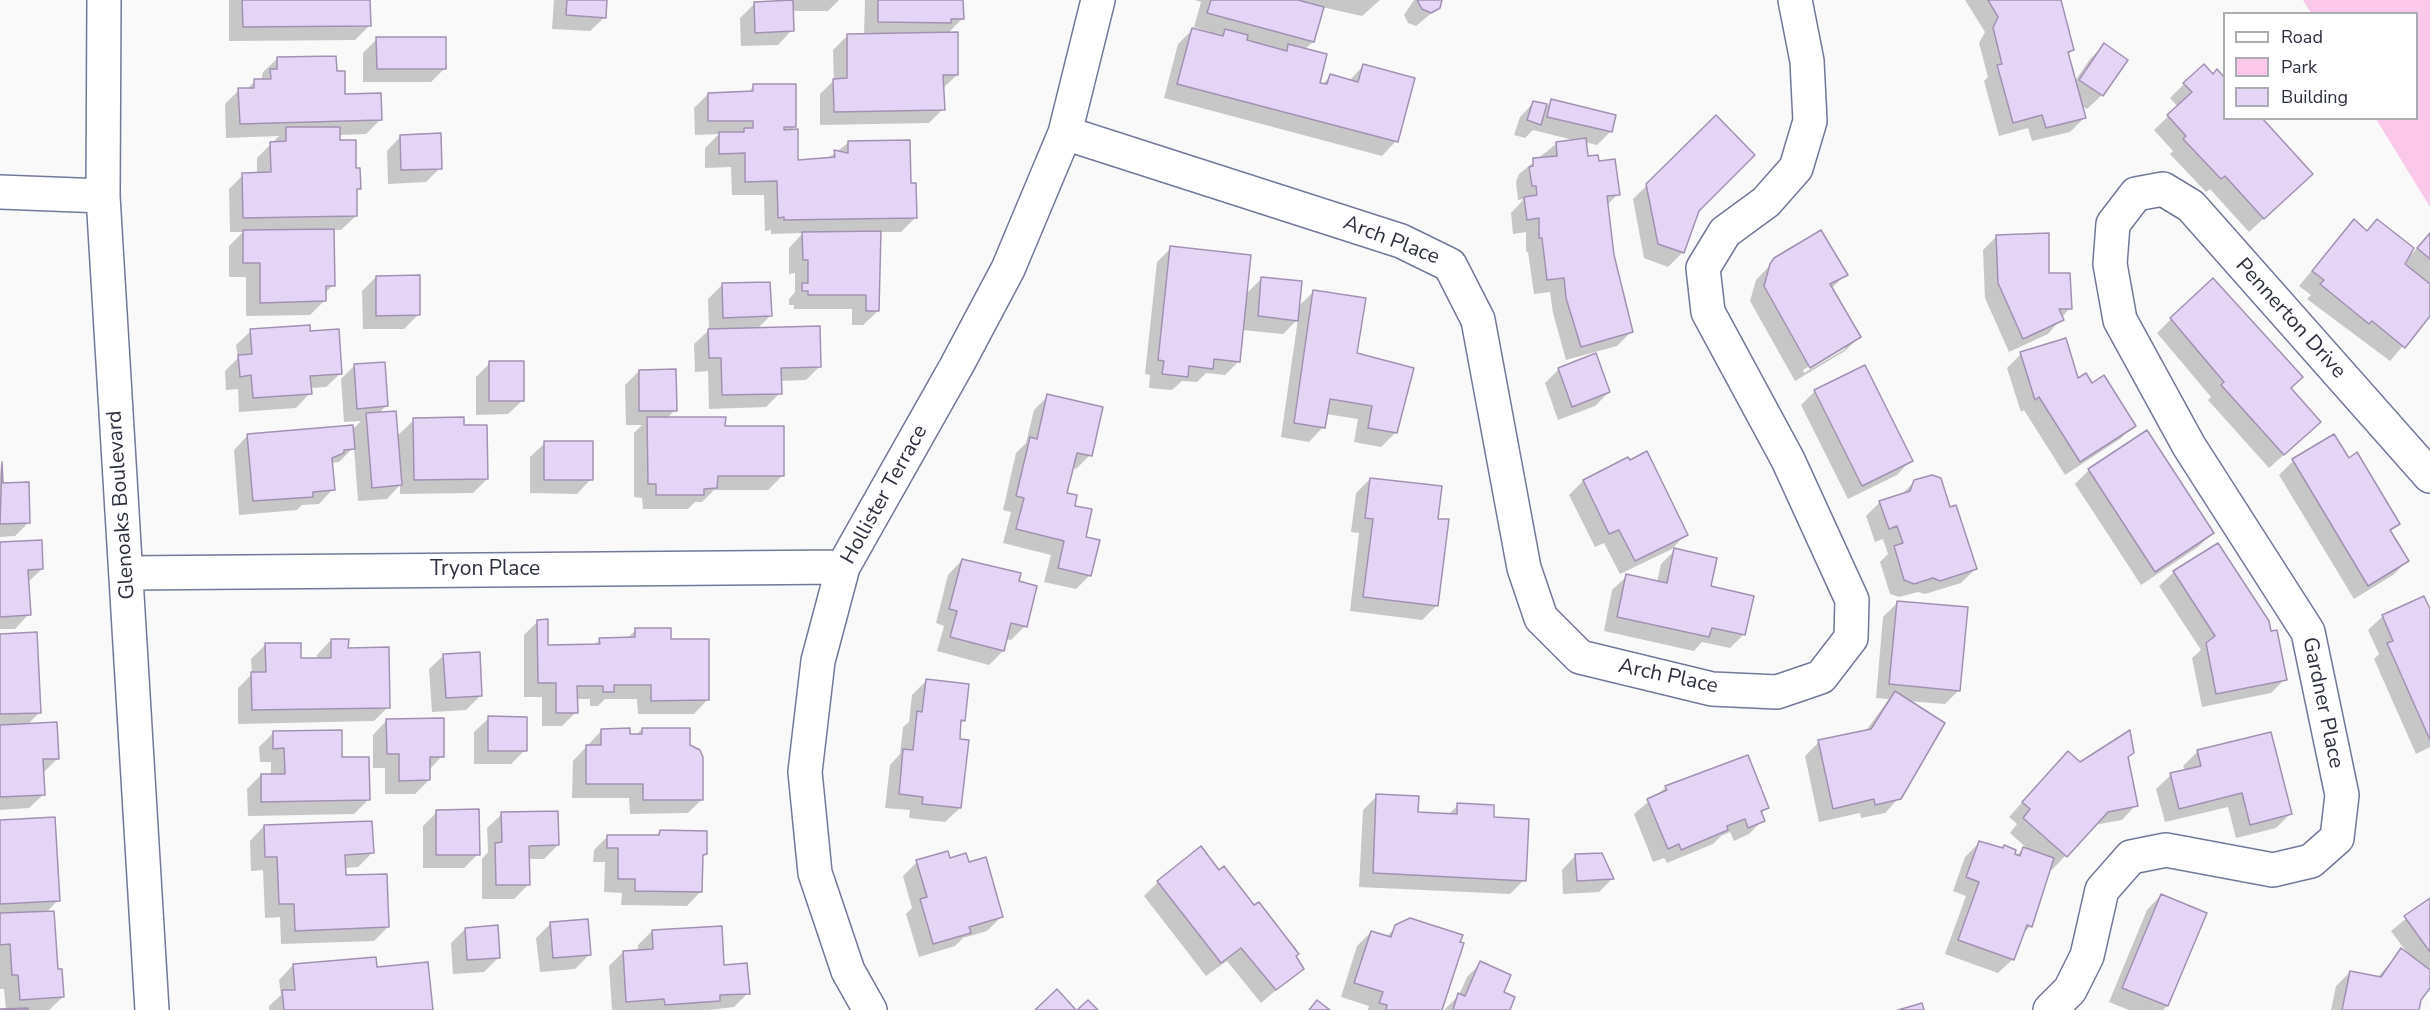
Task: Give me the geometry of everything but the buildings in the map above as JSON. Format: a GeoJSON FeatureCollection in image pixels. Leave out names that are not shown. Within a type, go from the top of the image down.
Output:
{"type":"FeatureCollection","features":[{"type":"Feature","properties":{"kind":"street","name":"Glenoaks Boulevard"},"geometry":{"type":"LineString","coordinates":[[104,0],[103,196],[152,1010]]}},
{"type":"Feature","properties":{"kind":"street","name":"Hollister Terrace"},"geometry":{"type":"LineString","coordinates":[[870,1010],[848,971],[815,873],[805,772],[818,661],[843,567],[957,365],[1008,269],[1065,133],[1098,0]]}},
{"type":"Feature","properties":{"kind":"street","name":"Arch Place"},"geometry":{"type":"LineString","coordinates":[[1065,133],[1401,241],[1450,265],[1478,320],[1524,568],[1541,618],[1580,657],[1712,689],[1777,692],[1821,677],[1851,638],[1852,600],[1788,460],[1708,312],[1703,268],[1725,232],[1766,202],[1796,168],[1810,122],[1807,62],[1795,0]]}},
{"type":"Feature","properties":{"kind":"street","name":"Pennerton Drive"},"geometry":{"type":"LineString","coordinates":[[2136,194],[2163,189],[2191,206],[2430,476]]}},
{"type":"Feature","properties":{"kind":"street"},"geometry":{"type":"LineString","coordinates":[[0,192],[103,196]]}},
{"type":"Feature","properties":{"kind":"street","name":"Gardner Place"},"geometry":{"type":"LineString","coordinates":[[2050,1010],[2070,990],[2087,956],[2102,890],[2131,857],[2166,850],[2273,870],[2311,861],[2337,838],[2342,795],[2308,632],[2189,446],[2120,320],[2109,264],[2113,224],[2136,194]]}},
{"type":"Feature","properties":{"kind":"street","name":"Tryon Place"},"geometry":{"type":"LineString","coordinates":[[127,573],[843,567]]}},
{"type":"Feature","properties":{"kind":"green space"},"geometry":{"type":"Polygon","coordinates":[[[2303,0],[2430,0],[2430,207],[2377,120],[2418,120],[2418,12],[2310,12],[2303,0]]]}}]}
